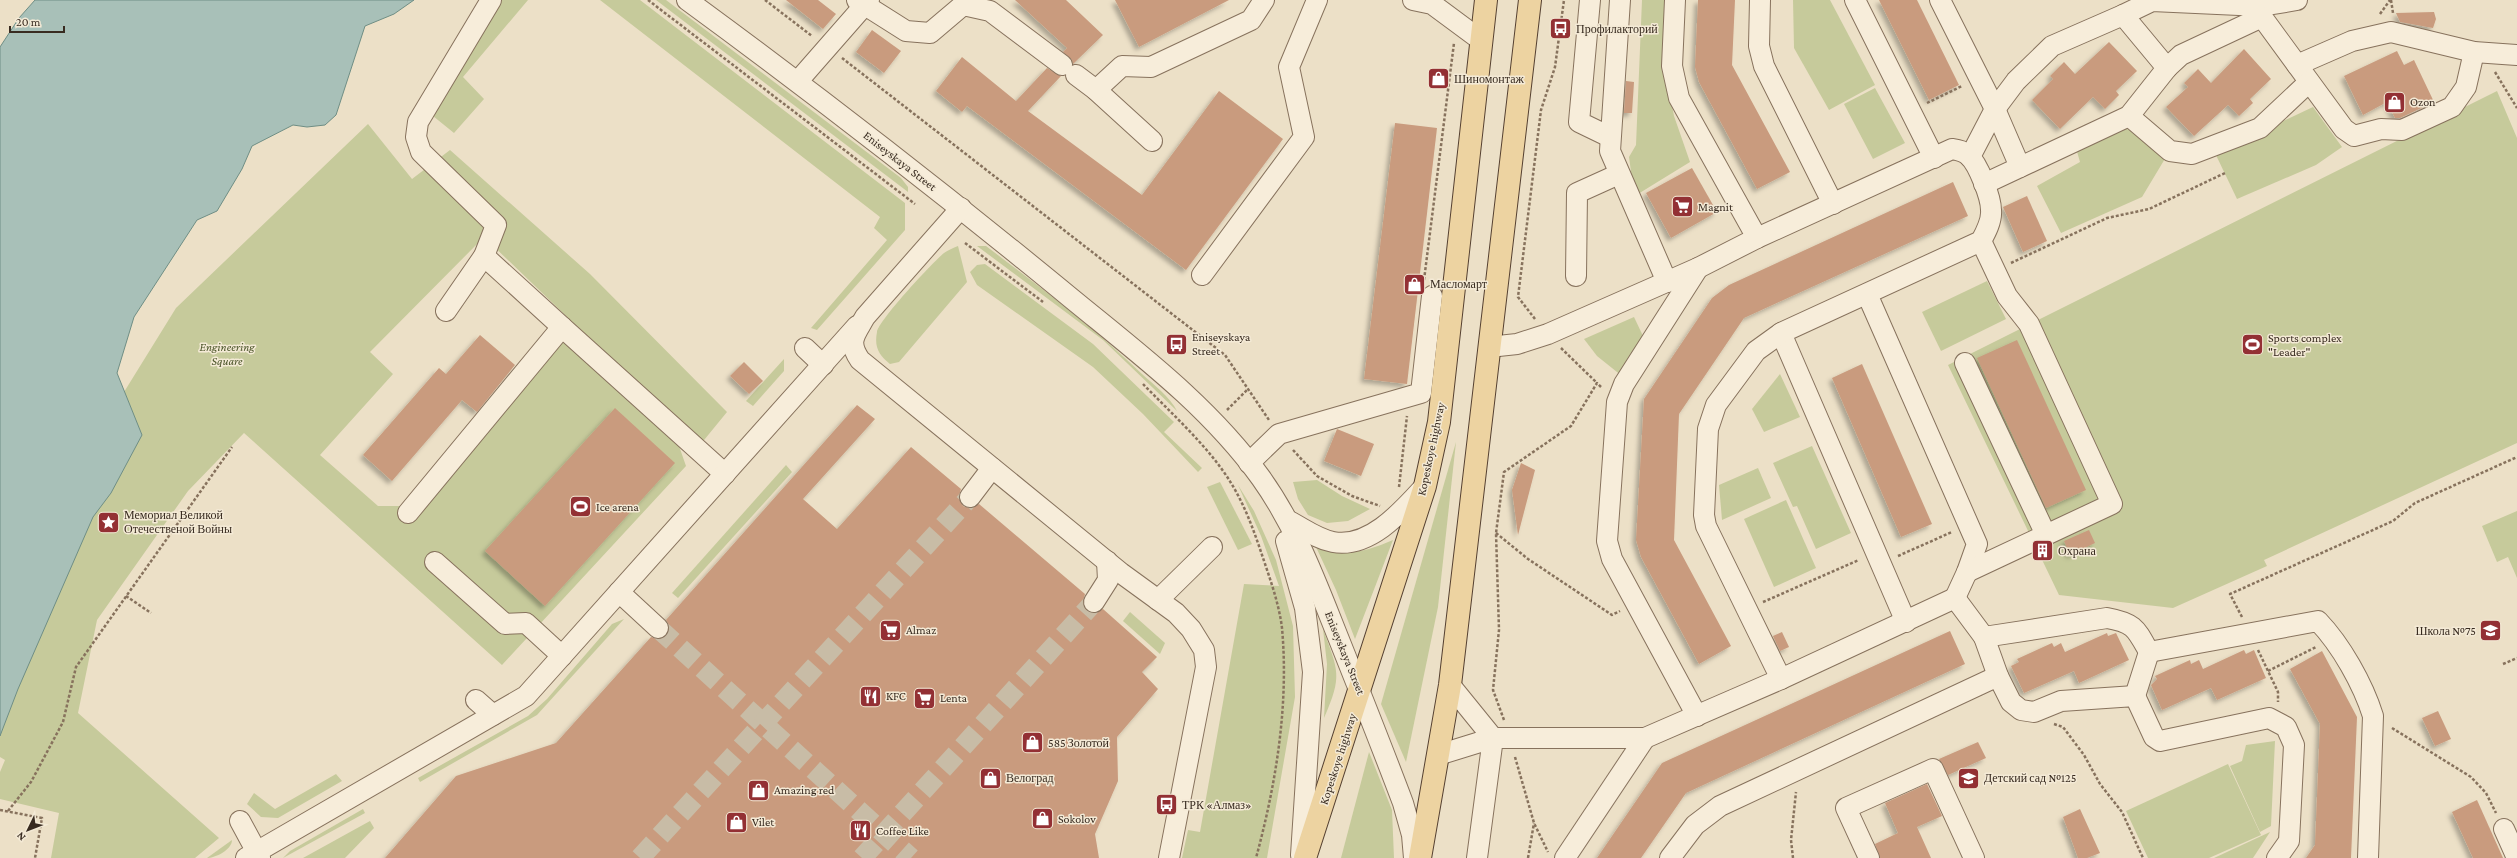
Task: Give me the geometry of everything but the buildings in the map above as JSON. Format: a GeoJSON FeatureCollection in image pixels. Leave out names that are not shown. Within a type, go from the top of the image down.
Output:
{"type":"FeatureCollection","features":[{"type":"Feature","properties":{"kind":"main road","name":"Kopeskoye highway"},"geometry":{"type":"LineString","coordinates":[[1305,858],[1425,486],[1439,422],[1486,0]]}},
{"type":"Feature","properties":{"kind":"main road"},"geometry":{"type":"LineString","coordinates":[[1420,858],[1450,685],[1530,0]]}},
{"type":"Feature","properties":{"kind":"street"},"geometry":{"type":"LineString","coordinates":[[446,311],[484,256],[496,225],[421,152],[416,137],[418,122],[491,0]]}},
{"type":"Feature","properties":{"kind":"street","name":"Eniseyskaya Street"},"geometry":{"type":"LineString","coordinates":[[687,0],[798,81],[961,208],[1157,367],[1210,416],[1262,479],[1289,521],[1317,584],[1404,803],[1412,835],[1414,858]]}},
{"type":"Feature","properties":{"kind":"street"},"geometry":{"type":"LineString","coordinates":[[1096,90],[1122,66],[1152,67],[1251,20],[1264,0]]}},
{"type":"Feature","properties":{"kind":"street"},"geometry":{"type":"LineString","coordinates":[[1202,275],[1304,137],[1289,67],[1317,0]]}},
{"type":"Feature","properties":{"kind":"street"},"geometry":{"type":"LineString","coordinates":[[1590,0],[1579,122],[1610,137]]}},
{"type":"Feature","properties":{"kind":"street"},"geometry":{"type":"LineString","coordinates":[[1620,0],[1610,152],[1667,282]]}},
{"type":"Feature","properties":{"kind":"street"},"geometry":{"type":"LineString","coordinates":[[1675,0],[1672,66],[1677,93],[1757,238]]}},
{"type":"Feature","properties":{"kind":"street"},"geometry":{"type":"LineString","coordinates":[[1760,0],[1758,46],[1764,66],[1834,204]]}},
{"type":"Feature","properties":{"kind":"street"},"geometry":{"type":"LineString","coordinates":[[1855,0],[1934,158]]}},
{"type":"Feature","properties":{"kind":"street"},"geometry":{"type":"LineString","coordinates":[[1940,0],[1995,109],[2020,167]]}},
{"type":"Feature","properties":{"kind":"street"},"geometry":{"type":"LineString","coordinates":[[1970,157],[1995,109],[2016,81],[2052,46],[2123,16],[2152,0],[2262,12]]}},
{"type":"Feature","properties":{"kind":"street"},"geometry":{"type":"LineString","coordinates":[[1984,184],[2130,116],[2168,68],[2181,56],[2262,12],[2297,0]]}},
{"type":"Feature","properties":{"kind":"street"},"geometry":{"type":"LineString","coordinates":[[1426,1],[1482,41]]}},
{"type":"Feature","properties":{"kind":"street"},"geometry":{"type":"LineString","coordinates":[[798,81],[864,2],[906,31],[930,33],[963,5],[990,11],[1096,90],[1152,141]]}},
{"type":"Feature","properties":{"kind":"street"},"geometry":{"type":"LineString","coordinates":[[2262,12],[2309,82],[2344,129],[2354,136],[2381,129],[2402,130],[2452,107],[2466,87],[2479,52]]}},
{"type":"Feature","properties":{"kind":"street"},"geometry":{"type":"LineString","coordinates":[[2123,16],[2168,68]]}},
{"type":"Feature","properties":{"kind":"street"},"geometry":{"type":"LineString","coordinates":[[2297,65],[2352,41],[2391,32],[2479,52],[2517,55]]}},
{"type":"Feature","properties":{"kind":"street"},"geometry":{"type":"LineString","coordinates":[[2130,116],[2170,151],[2192,154],[2260,128],[2309,82]]}},
{"type":"Feature","properties":{"kind":"street"},"geometry":{"type":"LineString","coordinates":[[1489,347],[1517,344],[1548,334],[1698,268],[1757,238],[1952,149],[1962,151],[1970,157],[1984,184],[1992,210],[1990,221],[1981,241],[1781,333],[1756,351],[1716,405],[1708,429],[1704,515],[1706,526],[1781,679]]}},
{"type":"Feature","properties":{"kind":"street"},"geometry":{"type":"LineString","coordinates":[[1576,276],[1577,193],[1620,174]]}},
{"type":"Feature","properties":{"kind":"street"},"geometry":{"type":"LineString","coordinates":[[240,821],[254,856],[526,696],[823,365],[961,208]]}},
{"type":"Feature","properties":{"kind":"street"},"geometry":{"type":"LineString","coordinates":[[1967,572],[2112,504],[2029,324],[2007,296],[1981,241]]}},
{"type":"Feature","properties":{"kind":"street"},"geometry":{"type":"LineString","coordinates":[[484,256],[725,474]]}},
{"type":"Feature","properties":{"kind":"street"},"geometry":{"type":"LineString","coordinates":[[1697,716],[1612,559],[1607,541],[1617,402],[1624,384],[1698,268]]}},
{"type":"Feature","properties":{"kind":"street"},"geometry":{"type":"LineString","coordinates":[[1438,755],[1502,739],[1645,738],[1781,679],[1955,598],[1967,572],[1977,544],[1866,294]]}},
{"type":"Feature","properties":{"kind":"street"},"geometry":{"type":"LineString","coordinates":[[1249,463],[1279,434],[1421,393],[1432,296]]}},
{"type":"Feature","properties":{"kind":"street"},"geometry":{"type":"LineString","coordinates":[[865,317],[853,338],[853,350],[860,360],[1107,561],[1176,613],[1192,629],[1204,650],[1206,667],[1169,858]]}},
{"type":"Feature","properties":{"kind":"street"},"geometry":{"type":"LineString","coordinates":[[408,513],[562,327]]}},
{"type":"Feature","properties":{"kind":"street"},"geometry":{"type":"LineString","coordinates":[[1781,333],[1906,622]]}},
{"type":"Feature","properties":{"kind":"street"},"geometry":{"type":"LineString","coordinates":[[805,348],[823,365]]}},
{"type":"Feature","properties":{"kind":"street"},"geometry":{"type":"LineString","coordinates":[[1965,363],[2046,535]]}},
{"type":"Feature","properties":{"kind":"street"},"geometry":{"type":"LineString","coordinates":[[970,497],[992,468]]}},
{"type":"Feature","properties":{"kind":"street","name":"Eniseyskaya Street"},"geometry":{"type":"LineString","coordinates":[[1262,479],[1292,560],[1305,608],[1313,672],[1300,858]]}},
{"type":"Feature","properties":{"kind":"street"},"geometry":{"type":"LineString","coordinates":[[1289,521],[1319,537],[1334,542],[1353,541],[1372,533],[1400,513],[1425,486]]}},
{"type":"Feature","properties":{"kind":"street"},"geometry":{"type":"LineString","coordinates":[[1158,600],[1212,547]]}},
{"type":"Feature","properties":{"kind":"street"},"geometry":{"type":"LineString","coordinates":[[1094,602],[1108,580],[1107,561]]}},
{"type":"Feature","properties":{"kind":"street"},"geometry":{"type":"LineString","coordinates":[[435,562],[505,624],[526,624],[562,656]]}},
{"type":"Feature","properties":{"kind":"street"},"geometry":{"type":"LineString","coordinates":[[619,592],[658,628]]}},
{"type":"Feature","properties":{"kind":"street"},"geometry":{"type":"LineString","coordinates":[[1955,598],[1984,637],[1998,676],[2011,702],[2021,710],[2034,712],[2061,701],[2135,696]]}},
{"type":"Feature","properties":{"kind":"street"},"geometry":{"type":"LineString","coordinates":[[1984,637],[2107,618],[2126,621],[2137,631],[2149,652],[2135,696],[2154,737],[2160,741],[2269,718],[2286,727],[2294,745],[2289,840],[2277,858]]}},
{"type":"Feature","properties":{"kind":"street"},"geometry":{"type":"LineString","coordinates":[[2149,652],[2249,632],[2318,621],[2334,637],[2369,703],[2373,716],[2368,858]]}},
{"type":"Feature","properties":{"kind":"street"},"geometry":{"type":"LineString","coordinates":[[1670,858],[1695,825],[1720,806],[1998,676]]}},
{"type":"Feature","properties":{"kind":"street"},"geometry":{"type":"LineString","coordinates":[[1450,685],[1502,739]]}},
{"type":"Feature","properties":{"kind":"street"},"geometry":{"type":"LineString","coordinates":[[476,700],[493,715]]}},
{"type":"Feature","properties":{"kind":"street"},"geometry":{"type":"LineString","coordinates":[[1565,858],[1645,738]]}},
{"type":"Feature","properties":{"kind":"street"},"geometry":{"type":"LineString","coordinates":[[1477,858],[1502,739]]}},
{"type":"Feature","properties":{"kind":"street"},"geometry":{"type":"LineString","coordinates":[[1869,858],[1846,808],[1933,769],[1974,858]]}},
{"type":"Feature","properties":{"kind":"street"},"geometry":{"type":"LineString","coordinates":[[2501,823],[2517,858]]}},
{"type":"Feature","properties":{"kind":"path"},"geometry":{"type":"LineString","coordinates":[[648,0],[915,204]]}},
{"type":"Feature","properties":{"kind":"path"},"geometry":{"type":"LineString","coordinates":[[1564,0],[1555,67],[1541,110],[1518,297],[1548,334],[1617,402]]}},
{"type":"Feature","properties":{"kind":"path"},"geometry":{"type":"LineString","coordinates":[[2479,52],[2517,108]]}},
{"type":"Feature","properties":{"kind":"path"},"geometry":{"type":"LineString","coordinates":[[1911,112],[1979,77]]}},
{"type":"Feature","properties":{"kind":"path"},"geometry":{"type":"LineString","coordinates":[[1994,270],[2043,250],[2107,218],[2149,209],[2225,173]]}},
{"type":"Feature","properties":{"kind":"path"},"geometry":{"type":"LineString","coordinates":[[965,243],[1045,303]]}},
{"type":"Feature","properties":{"kind":"path"},"geometry":{"type":"LineString","coordinates":[[1140,380],[1197,440],[1231,482],[1252,525],[1269,577],[1282,626],[1284,692],[1275,770],[1256,858]]}},
{"type":"Feature","properties":{"kind":"path"},"geometry":{"type":"LineString","coordinates":[[1550,858],[1534,823],[1502,739],[1493,690],[1498,630],[1496,533],[1504,472],[1571,426],[1597,383]]}},
{"type":"Feature","properties":{"kind":"path"},"geometry":{"type":"LineString","coordinates":[[8,811],[31,782],[63,722],[76,667],[232,447]]}},
{"type":"Feature","properties":{"kind":"path"},"geometry":{"type":"LineString","coordinates":[[2276,722],[2278,692],[2230,594],[2394,521],[2415,503],[2517,457]]}},
{"type":"Feature","properties":{"kind":"path"},"geometry":{"type":"LineString","coordinates":[[1747,609],[1969,524]]}},
{"type":"Feature","properties":{"kind":"path"},"geometry":{"type":"LineString","coordinates":[[1496,533],[1528,559],[1612,614],[1635,603]]}},
{"type":"Feature","properties":{"kind":"path"},"geometry":{"type":"LineString","coordinates":[[126,596],[151,613]]}},
{"type":"Feature","properties":{"kind":"path"},"geometry":{"type":"LineString","coordinates":[[2503,664],[2517,658]]}},
{"type":"Feature","properties":{"kind":"path"},"geometry":{"type":"LineString","coordinates":[[2373,716],[2471,778],[2486,793],[2501,823]]}},
{"type":"Feature","properties":{"kind":"path"},"geometry":{"type":"LineString","coordinates":[[2048,722],[2062,727],[2084,755],[2100,784],[2122,812],[2143,858]]}},
{"type":"Feature","properties":{"kind":"path"},"geometry":{"type":"LineString","coordinates":[[1793,858],[1791,840],[1794,793],[1801,790]]}},
{"type":"Feature","properties":{"kind":"path"},"geometry":{"type":"LineString","coordinates":[[0,810],[42,818],[35,858]]}},
{"type":"Feature","properties":{"kind":"path"},"geometry":{"type":"LineString","coordinates":[[1528,858],[1534,823]]}},
{"type":"Feature","properties":{"kind":"green space"},"geometry":{"type":"Polygon","coordinates":[[[502,0],[528,0],[463,77],[484,99],[454,133],[433,116],[502,0]]]}},
{"type":"Feature","properties":{"kind":"green space"},"geometry":{"type":"Polygon","coordinates":[[[600,0],[640,0],[905,203],[905,230],[817,330],[811,328],[887,240],[874,228],[880,217],[600,0]]]}},
{"type":"Feature","properties":{"kind":"green space"},"geometry":{"type":"Polygon","coordinates":[[[656,0],[666,0],[901,178],[908,187],[908,192],[656,0]]]}},
{"type":"Feature","properties":{"kind":"green space"},"geometry":{"type":"Polygon","coordinates":[[[1642,0],[1670,0],[1664,63],[1674,116],[1690,162],[1638,194],[1633,186],[1629,157],[1636,145],[1642,0]]]}},
{"type":"Feature","properties":{"kind":"green space"},"geometry":{"type":"Polygon","coordinates":[[[1793,0],[1830,0],[1875,85],[1829,110],[1794,48],[1793,0]]]}},
{"type":"Feature","properties":{"kind":"green space"},"geometry":{"type":"Polygon","coordinates":[[[1875,88],[1905,143],[1873,159],[1844,104],[1875,88]]]}},
{"type":"Feature","properties":{"kind":"green space","name":"Sports complex \"Leader\""},"geometry":{"type":"Polygon","coordinates":[[[2497,91],[2517,138],[2517,443],[2264,560],[2267,566],[2173,608],[2059,595],[1948,365],[2497,91]]]}},
{"type":"Feature","properties":{"kind":"green space"},"geometry":{"type":"Polygon","coordinates":[[[2313,107],[2342,147],[2316,165],[2237,199],[2215,153],[2313,107]]]}},
{"type":"Feature","properties":{"kind":"green space","name":"Engineering Square"},"geometry":{"type":"Polygon","coordinates":[[[368,124],[412,179],[450,150],[590,274],[727,412],[700,445],[484,237],[370,352],[393,374],[320,455],[378,506],[421,506],[562,340],[679,446],[686,466],[502,665],[244,433],[188,491],[97,620],[78,713],[219,838],[195,858],[51,858],[59,813],[0,799],[0,772],[5,760],[0,757],[0,616],[17,565],[176,308],[368,124]]]}},
{"type":"Feature","properties":{"kind":"green space"},"geometry":{"type":"Polygon","coordinates":[[[2120,128],[2133,131],[2166,157],[2142,197],[2061,233],[2037,186],[2080,162],[2076,148],[2120,128]]]}},
{"type":"Feature","properties":{"kind":"green space"},"geometry":{"type":"Polygon","coordinates":[[[958,246],[967,282],[899,362],[890,364],[878,350],[876,337],[880,326],[896,304],[929,268],[944,253],[958,246]]]}},
{"type":"Feature","properties":{"kind":"green space"},"geometry":{"type":"Polygon","coordinates":[[[977,246],[986,246],[1085,324],[1161,391],[1177,411],[1103,340],[977,246]]]}},
{"type":"Feature","properties":{"kind":"green space"},"geometry":{"type":"Polygon","coordinates":[[[985,264],[1093,344],[1174,422],[1164,432],[1202,468],[1198,472],[1143,414],[1093,367],[977,285],[970,272],[977,265],[985,264]]]}},
{"type":"Feature","properties":{"kind":"green space"},"geometry":{"type":"Polygon","coordinates":[[[1987,281],[2006,319],[1941,351],[1922,312],[1987,281]]]}},
{"type":"Feature","properties":{"kind":"green space"},"geometry":{"type":"Polygon","coordinates":[[[1634,317],[1643,336],[1622,376],[1597,356],[1584,339],[1634,317]]]}},
{"type":"Feature","properties":{"kind":"green space"},"geometry":{"type":"Polygon","coordinates":[[[784,359],[784,371],[753,406],[746,401],[784,359]]]}},
{"type":"Feature","properties":{"kind":"green space"},"geometry":{"type":"Polygon","coordinates":[[[1780,374],[1800,417],[1764,432],[1752,409],[1780,374]]]}},
{"type":"Feature","properties":{"kind":"green space"},"geometry":{"type":"Polygon","coordinates":[[[1456,442],[1438,607],[1406,762],[1381,704],[1456,442]]]}},
{"type":"Feature","properties":{"kind":"green space"},"geometry":{"type":"Polygon","coordinates":[[[1812,446],[1851,533],[1816,549],[1797,506],[1793,507],[1773,463],[1812,446]]]}},
{"type":"Feature","properties":{"kind":"green space"},"geometry":{"type":"Polygon","coordinates":[[[786,465],[792,472],[678,598],[672,593],[786,465]]]}},
{"type":"Feature","properties":{"kind":"green space"},"geometry":{"type":"Polygon","coordinates":[[[1758,468],[1771,498],[1722,520],[1719,485],[1758,468]]]}},
{"type":"Feature","properties":{"kind":"green space"},"geometry":{"type":"Polygon","coordinates":[[[1317,480],[1342,496],[1370,509],[1348,521],[1327,523],[1308,515],[1298,499],[1293,482],[1317,480]]]}},
{"type":"Feature","properties":{"kind":"green space"},"geometry":{"type":"Polygon","coordinates":[[[1220,482],[1252,544],[1238,550],[1207,487],[1220,482]]]}},
{"type":"Feature","properties":{"kind":"green space"},"geometry":{"type":"Polygon","coordinates":[[[1238,485],[1254,511],[1276,560],[1293,626],[1295,697],[1267,858],[1182,858],[1188,830],[1200,832],[1244,584],[1279,586],[1261,536],[1238,485]]]}},
{"type":"Feature","properties":{"kind":"green space"},"geometry":{"type":"Polygon","coordinates":[[[1786,500],[1816,568],[1774,587],[1744,519],[1786,500]]]}},
{"type":"Feature","properties":{"kind":"green space"},"geometry":{"type":"Polygon","coordinates":[[[2517,511],[2517,578],[2508,557],[2497,562],[2482,526],[2517,511]]]}},
{"type":"Feature","properties":{"kind":"green space"},"geometry":{"type":"Polygon","coordinates":[[[1393,540],[1355,639],[1336,590],[1316,547],[1346,553],[1365,550],[1393,540]]]}},
{"type":"Feature","properties":{"kind":"green space"},"geometry":{"type":"Polygon","coordinates":[[[1130,612],[1165,643],[1160,654],[1123,621],[1130,612]]]}},
{"type":"Feature","properties":{"kind":"green space"},"geometry":{"type":"Polygon","coordinates":[[[624,619],[537,715],[420,782],[418,778],[528,716],[547,699],[612,624],[624,619]]]}},
{"type":"Feature","properties":{"kind":"green space"},"geometry":{"type":"Polygon","coordinates":[[[1323,629],[1335,664],[1336,673],[1334,692],[1324,718],[1327,664],[1323,629]]]}},
{"type":"Feature","properties":{"kind":"green space"},"geometry":{"type":"Polygon","coordinates":[[[2275,741],[2271,826],[2260,832],[2230,766],[2242,761],[2246,745],[2275,741]]]}},
{"type":"Feature","properties":{"kind":"green space"},"geometry":{"type":"Polygon","coordinates":[[[1369,752],[1392,810],[1394,858],[1341,858],[1369,752]]]}},
{"type":"Feature","properties":{"kind":"green space"},"geometry":{"type":"Polygon","coordinates":[[[2228,764],[2261,835],[2209,858],[2148,858],[2126,811],[2228,764]]]}},
{"type":"Feature","properties":{"kind":"green space"},"geometry":{"type":"Polygon","coordinates":[[[336,774],[342,781],[278,818],[261,817],[247,804],[254,793],[275,809],[336,774]]]}},
{"type":"Feature","properties":{"kind":"green space"},"geometry":{"type":"Polygon","coordinates":[[[363,809],[365,813],[283,858],[290,851],[363,809]]]}},
{"type":"Feature","properties":{"kind":"green space"},"geometry":{"type":"Polygon","coordinates":[[[370,821],[374,828],[345,858],[303,858],[370,821]]]}},
{"type":"Feature","properties":{"kind":"green space"},"geometry":{"type":"Polygon","coordinates":[[[2270,832],[2253,858],[2214,858],[2270,832]]]}},
{"type":"Feature","properties":{"kind":"green space"},"geometry":{"type":"Polygon","coordinates":[[[232,840],[231,844],[226,850],[214,857],[207,858],[232,840]]]}},
{"type":"Feature","properties":{"kind":"water"},"geometry":{"type":"Polygon","coordinates":[[[35,0],[414,0],[394,14],[365,26],[336,115],[325,125],[307,127],[293,125],[252,146],[242,169],[217,211],[197,220],[134,317],[117,373],[142,435],[111,493],[93,517],[18,689],[0,736],[0,47],[19,18],[35,0]]]}},
{"type":"Feature","properties":{"kind":"tunnel"},"geometry":{"type":"LineString","coordinates":[[640,858],[970,497]]}},
{"type":"Feature","properties":{"kind":"tunnel"},"geometry":{"type":"LineString","coordinates":[[862,858],[1094,602]]}},
{"type":"Feature","properties":{"kind":"tunnel"},"geometry":{"type":"LineString","coordinates":[[658,628],[911,858]]}},
{"type":"Feature","properties":{"kind":"place","name":"Профилакторий"},"geometry":{"type":"Point","coordinates":[1560,29]}},
{"type":"Feature","properties":{"kind":"place","name":"Шиномонтаж"},"geometry":{"type":"Point","coordinates":[1438,79]}},
{"type":"Feature","properties":{"kind":"place","name":"Ozon"},"geometry":{"type":"Point","coordinates":[2394,102]}},
{"type":"Feature","properties":{"kind":"place","name":"Magnit"},"geometry":{"type":"Point","coordinates":[1682,207]}},
{"type":"Feature","properties":{"kind":"place","name":"Масломарт"},"geometry":{"type":"Point","coordinates":[1415,284]}},
{"type":"Feature","properties":{"kind":"place","name":"Eniseyskaya Street"},"geometry":{"type":"Point","coordinates":[1176,344]}},
{"type":"Feature","properties":{"kind":"place","name":"Sports complex \"Leader\""},"geometry":{"type":"Point","coordinates":[2253,345]}},
{"type":"Feature","properties":{"kind":"place","name":"Ice arena"},"geometry":{"type":"Point","coordinates":[580,507]}},
{"type":"Feature","properties":{"kind":"place","name":"Мемориал Великой Отечественой Войны"},"geometry":{"type":"Point","coordinates":[109,522]}},
{"type":"Feature","properties":{"kind":"place","name":"Охрана"},"geometry":{"type":"Point","coordinates":[2043,551]}},
{"type":"Feature","properties":{"kind":"place","name":"Almaz"},"geometry":{"type":"Point","coordinates":[891,630]}},
{"type":"Feature","properties":{"kind":"place","name":"Школа №75"},"geometry":{"type":"Point","coordinates":[2491,631]}},
{"type":"Feature","properties":{"kind":"place","name":"KFC"},"geometry":{"type":"Point","coordinates":[871,696]}},
{"type":"Feature","properties":{"kind":"place","name":"Lenta"},"geometry":{"type":"Point","coordinates":[924,698]}},
{"type":"Feature","properties":{"kind":"place","name":"585 Золотой"},"geometry":{"type":"Point","coordinates":[1033,743]}},
{"type":"Feature","properties":{"kind":"place","name":"Велоград"},"geometry":{"type":"Point","coordinates":[991,778]}},
{"type":"Feature","properties":{"kind":"place","name":"Детский сад №125"},"geometry":{"type":"Point","coordinates":[1968,778]}},
{"type":"Feature","properties":{"kind":"place","name":"Amazing red"},"geometry":{"type":"Point","coordinates":[758,790]}},
{"type":"Feature","properties":{"kind":"place","name":"ТРК «Алмаз»"},"geometry":{"type":"Point","coordinates":[1166,805]}},
{"type":"Feature","properties":{"kind":"place","name":"Sokolov"},"geometry":{"type":"Point","coordinates":[1043,819]}},
{"type":"Feature","properties":{"kind":"place","name":"Vilet"},"geometry":{"type":"Point","coordinates":[736,822]}},
{"type":"Feature","properties":{"kind":"place","name":"Coffee Like"},"geometry":{"type":"Point","coordinates":[860,831]}}]}
